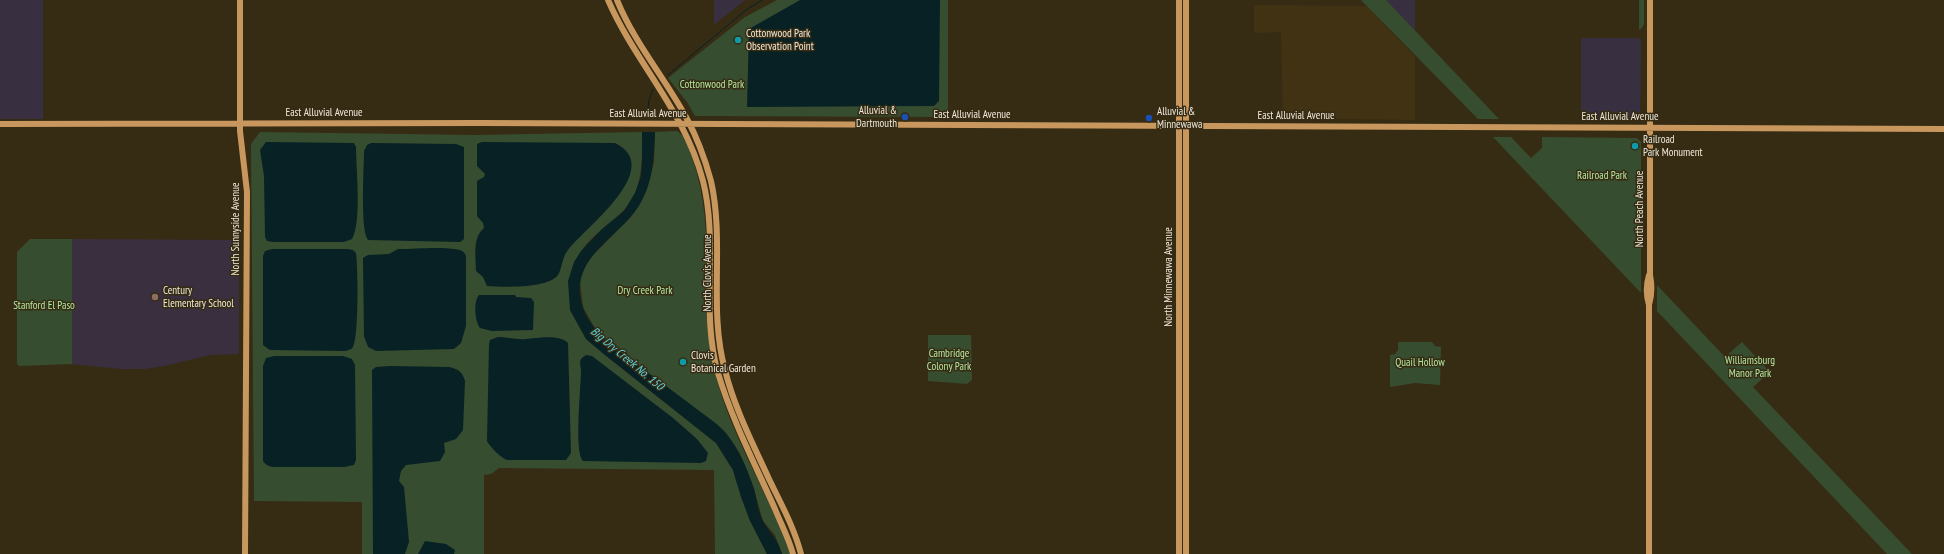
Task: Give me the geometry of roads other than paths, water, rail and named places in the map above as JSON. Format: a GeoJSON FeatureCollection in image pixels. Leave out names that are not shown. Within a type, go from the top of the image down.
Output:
{"type":"FeatureCollection","features":[{"type":"Feature","properties":{"kind":"main road","name":"North Sunnyside Avenue"},"geometry":{"type":"LineString","coordinates":[[240,0],[239,123],[247,192],[245,554]]}},
{"type":"Feature","properties":{"kind":"main road","name":"North Clovis Avenue"},"geometry":{"type":"LineString","coordinates":[[617,0],[634,35],[690,124],[702,152],[715,204],[717,226],[719,334],[724,370],[736,404],[790,521],[801,554]]}},
{"type":"Feature","properties":{"kind":"main road","name":"North Minnewawa Avenue"},"geometry":{"type":"LineString","coordinates":[[1179,0],[1179,554]]}},
{"type":"Feature","properties":{"kind":"main road","name":"North Minnewawa Avenue"},"geometry":{"type":"LineString","coordinates":[[1186,0],[1186,554]]}},
{"type":"Feature","properties":{"kind":"main road","name":"North Peach Avenue"},"geometry":{"type":"LineString","coordinates":[[1649,554],[1649,305],[1647,297],[1647,283],[1650,275],[1650,0]]}},
{"type":"Feature","properties":{"kind":"main road","name":"North Clovis Avenue"},"geometry":{"type":"LineString","coordinates":[[609,1],[626,35],[682,124],[695,154],[703,182],[710,230],[711,333],[717,371],[729,405],[793,554]]}},
{"type":"Feature","properties":{"kind":"main road"},"geometry":{"type":"LineString","coordinates":[[609,1],[616,10],[628,32],[634,35]]}},
{"type":"Feature","properties":{"kind":"main road","name":"East Alluvial Avenue"},"geometry":{"type":"LineString","coordinates":[[0,124],[690,124],[1944,129]]}},
{"type":"Feature","properties":{"kind":"main road"},"geometry":{"type":"LineString","coordinates":[[710,230],[714,244],[714,278],[718,283]]}},
{"type":"Feature","properties":{"kind":"water"},"geometry":{"type":"Polygon","coordinates":[[[800,0],[940,0],[939,101],[934,106],[747,107],[749,29],[800,0]]]}},
{"type":"Feature","properties":{"kind":"water"},"geometry":{"type":"Polygon","coordinates":[[[642,132],[655,132],[653,160],[648,187],[640,204],[632,215],[602,246],[585,267],[581,280],[580,294],[583,308],[597,331],[619,352],[714,422],[725,432],[742,458],[753,486],[761,517],[778,544],[782,554],[767,554],[750,521],[733,470],[716,443],[586,339],[570,310],[568,281],[574,262],[581,251],[602,229],[624,211],[635,193],[641,176],[642,132]]]}},
{"type":"Feature","properties":{"kind":"water"},"geometry":{"type":"Polygon","coordinates":[[[266,142],[354,143],[356,147],[358,208],[357,221],[352,239],[344,242],[267,241],[265,237],[264,176],[260,150],[266,142]]]}},
{"type":"Feature","properties":{"kind":"water"},"geometry":{"type":"Polygon","coordinates":[[[482,142],[615,143],[628,154],[632,167],[627,182],[617,198],[604,213],[568,250],[564,256],[558,275],[552,280],[535,285],[503,287],[487,286],[483,277],[476,271],[476,242],[480,232],[484,228],[483,223],[477,216],[477,181],[484,177],[485,174],[477,166],[477,144],[482,142]]]}},
{"type":"Feature","properties":{"kind":"water"},"geometry":{"type":"Polygon","coordinates":[[[371,143],[456,144],[464,147],[464,239],[460,242],[368,240],[363,212],[364,151],[367,145],[371,143]]]}},
{"type":"Feature","properties":{"kind":"water"},"geometry":{"type":"Polygon","coordinates":[[[445,248],[460,250],[465,254],[466,326],[461,343],[454,349],[376,351],[368,347],[364,336],[363,258],[368,255],[389,254],[398,249],[445,248]]]}},
{"type":"Feature","properties":{"kind":"water"},"geometry":{"type":"Polygon","coordinates":[[[272,249],[347,249],[353,250],[356,253],[358,286],[357,316],[355,340],[351,349],[345,351],[270,350],[263,345],[263,256],[265,251],[272,249]]]}},
{"type":"Feature","properties":{"kind":"water"},"geometry":{"type":"Polygon","coordinates":[[[479,295],[515,295],[516,297],[531,298],[534,302],[533,330],[492,331],[480,328],[475,312],[476,302],[479,295]]]}},
{"type":"Feature","properties":{"kind":"water"},"geometry":{"type":"Polygon","coordinates":[[[498,337],[523,339],[542,337],[560,338],[568,343],[571,453],[566,460],[508,460],[496,452],[487,441],[489,344],[490,340],[498,337]]]}},
{"type":"Feature","properties":{"kind":"water"},"geometry":{"type":"Polygon","coordinates":[[[586,355],[592,356],[673,418],[697,439],[708,453],[706,461],[701,463],[583,461],[580,455],[578,432],[581,371],[580,362],[586,355]]]}},
{"type":"Feature","properties":{"kind":"water"},"geometry":{"type":"Polygon","coordinates":[[[274,356],[343,356],[352,359],[355,365],[356,460],[354,465],[344,467],[274,467],[268,466],[263,461],[263,366],[266,358],[274,356]]]}},
{"type":"Feature","properties":{"kind":"water"},"geometry":{"type":"Polygon","coordinates":[[[376,367],[449,367],[459,371],[465,381],[463,430],[456,439],[444,443],[445,452],[440,461],[406,465],[401,471],[399,481],[404,487],[409,542],[405,554],[373,554],[372,370],[376,367]]]}},
{"type":"Feature","properties":{"kind":"water"},"geometry":{"type":"Polygon","coordinates":[[[425,541],[446,544],[455,550],[454,554],[418,554],[425,541]]]}},
{"type":"Feature","properties":{"kind":"waterway","name":"Big Dry Creek No. 150"},"geometry":{"type":"LineString","coordinates":[[668,75],[746,10],[762,0]]}},
{"type":"Feature","properties":{"kind":"waterway","name":"Big Dry Creek No. 150"},"geometry":{"type":"LineString","coordinates":[[647,116],[649,100],[653,89]]}},
{"type":"Feature","properties":{"kind":"place","name":"Cottonwood Park Observation Point"},"geometry":{"type":"Point","coordinates":[738,40]}},
{"type":"Feature","properties":{"kind":"place","name":"Alluvial & Dartmouth"},"geometry":{"type":"Point","coordinates":[905,117]}},
{"type":"Feature","properties":{"kind":"place","name":"Alluvial & Minnewawa"},"geometry":{"type":"Point","coordinates":[1149,118]}},
{"type":"Feature","properties":{"kind":"place","name":"Railroad Park Monument"},"geometry":{"type":"Point","coordinates":[1635,146]}},
{"type":"Feature","properties":{"kind":"place","name":"Century Elementary School"},"geometry":{"type":"Point","coordinates":[155,297]}},
{"type":"Feature","properties":{"kind":"place","name":"Clovis Botanical Garden"},"geometry":{"type":"Point","coordinates":[683,362]}},
{"type":"Feature","properties":{"kind":"park label","name":"Cottonwood Park"},"geometry":{"type":"Point","coordinates":[712,85]}},
{"type":"Feature","properties":{"kind":"park label","name":"Railroad Park"},"geometry":{"type":"Point","coordinates":[1602,176]}},
{"type":"Feature","properties":{"kind":"park label","name":"Dry Creek Park"},"geometry":{"type":"Point","coordinates":[645,291]}},
{"type":"Feature","properties":{"kind":"park label","name":"Stanford El Paso"},"geometry":{"type":"Point","coordinates":[44,306]}},
{"type":"Feature","properties":{"kind":"park label","name":"Cambridge Colony Park"},"geometry":{"type":"Point","coordinates":[949,360]}},
{"type":"Feature","properties":{"kind":"park label","name":"Quail Hollow"},"geometry":{"type":"Point","coordinates":[1420,363]}},
{"type":"Feature","properties":{"kind":"park label","name":"Williamsburg Manor Park"},"geometry":{"type":"Point","coordinates":[1750,367]}}]}
